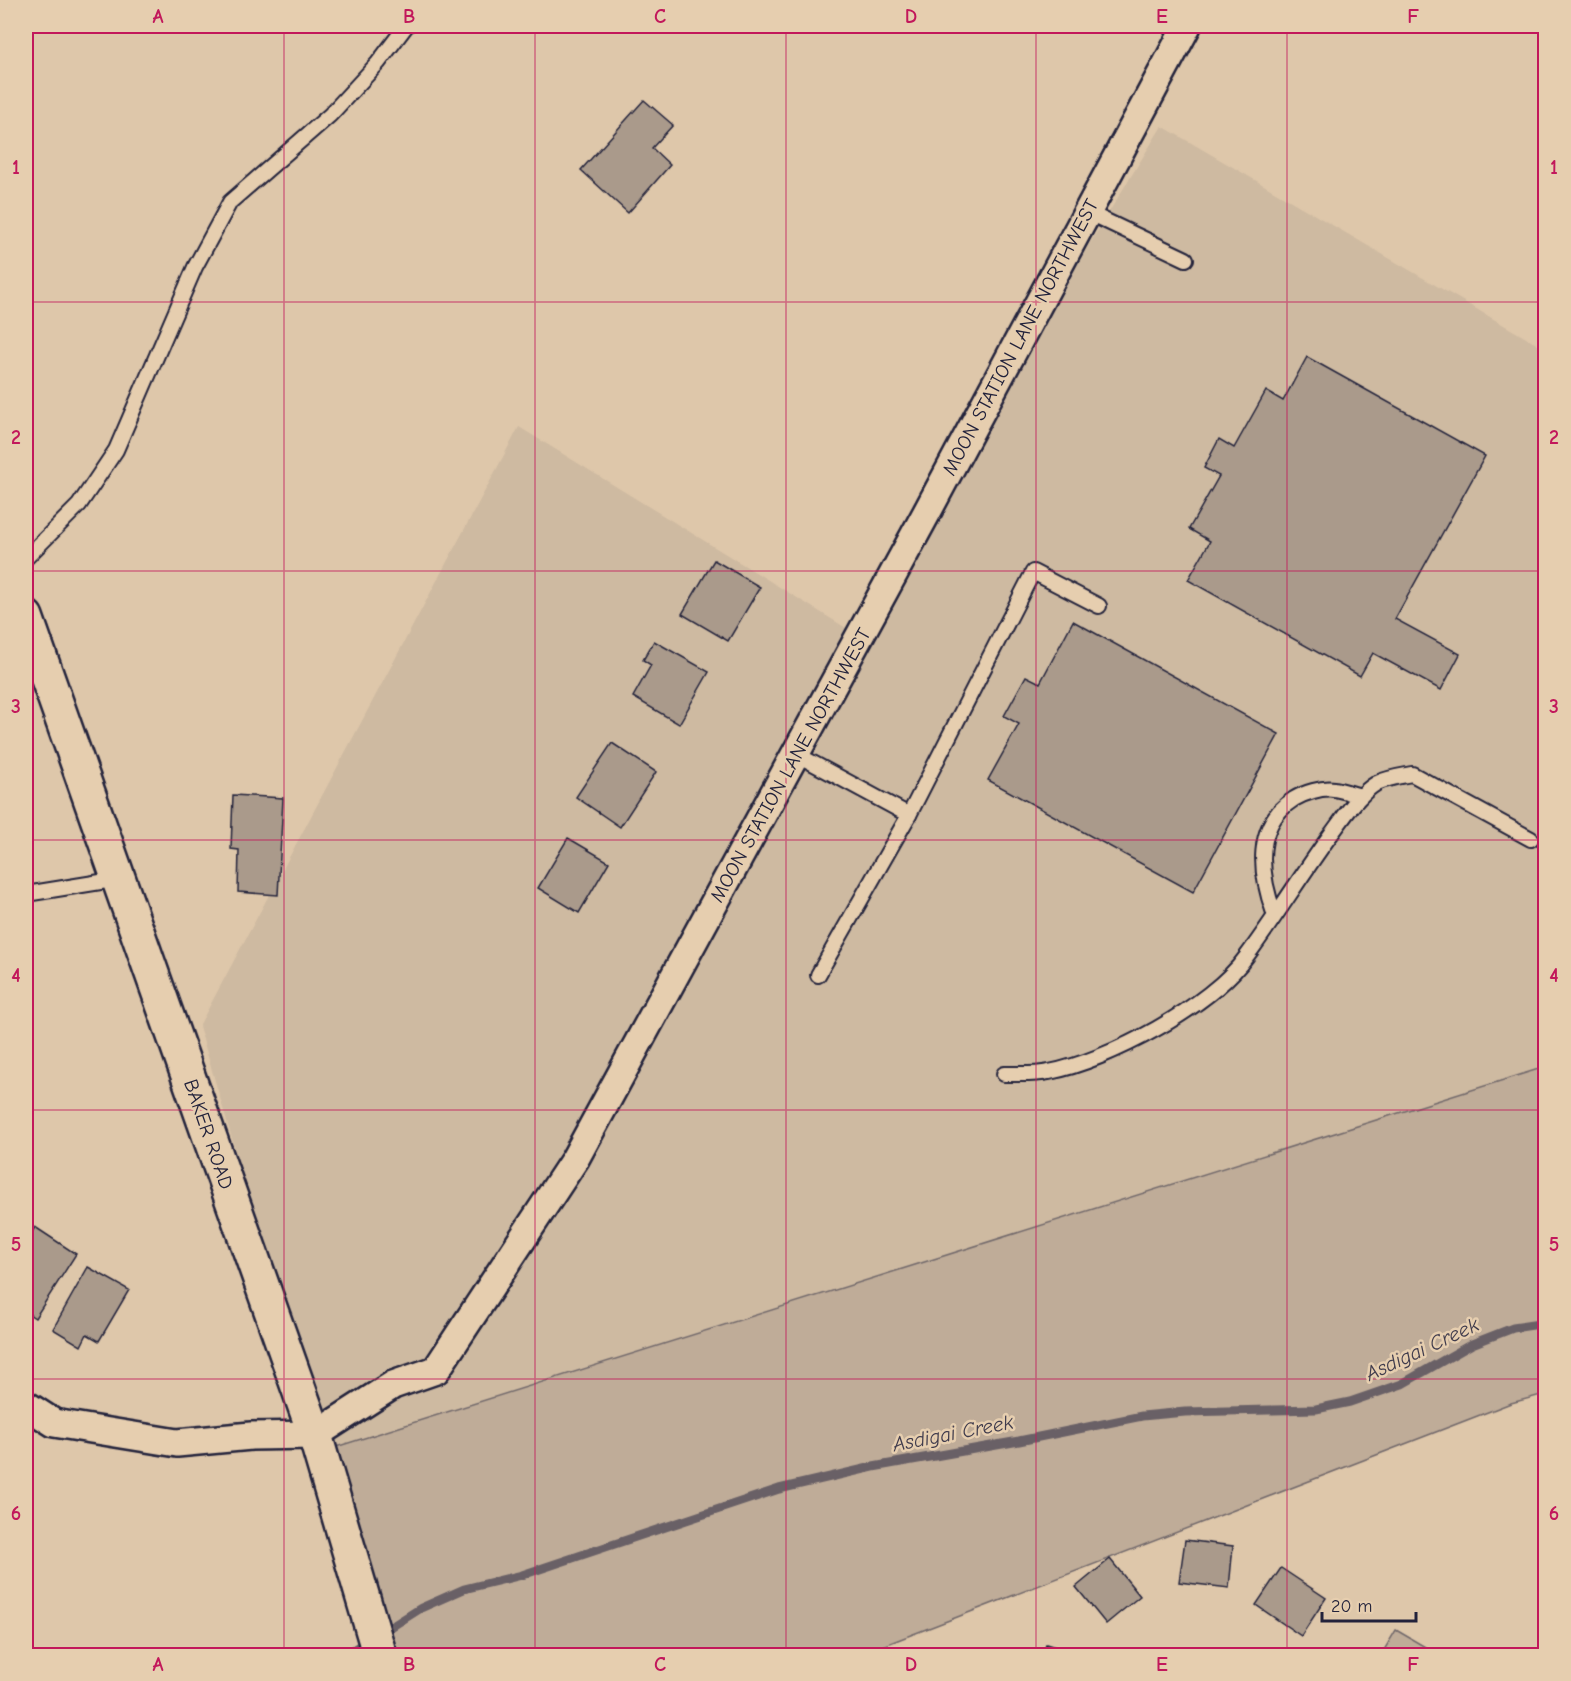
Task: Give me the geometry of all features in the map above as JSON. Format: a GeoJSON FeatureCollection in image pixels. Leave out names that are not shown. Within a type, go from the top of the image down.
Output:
{"type":"FeatureCollection","features":[{"type":"Feature","properties":{"kind":"main road","name":"BAKER ROAD"},"geometry":{"type":"LineString","coordinates":[[26,617],[315,1435],[380,1656]]}},
{"type":"Feature","properties":{"kind":"street","name":"MOON STATION LANE NORTHWEST"},"geometry":{"type":"LineString","coordinates":[[315,1435],[393,1385],[436,1370],[575,1159],[796,754],[1187,26]]}},
{"type":"Feature","properties":{"kind":"street"},"geometry":{"type":"LineString","coordinates":[[26,1405],[54,1423],[177,1443],[251,1436],[315,1435]]}},
{"type":"Feature","properties":{"kind":"lane"},"geometry":{"type":"LineString","coordinates":[[26,558],[79,505],[116,450],[195,267],[230,202],[330,115],[378,63],[406,26]]}},
{"type":"Feature","properties":{"kind":"lane"},"geometry":{"type":"LineString","coordinates":[[1087,212],[1186,259]]}},
{"type":"Feature","properties":{"kind":"lane"},"geometry":{"type":"LineString","coordinates":[[818,975],[909,814],[1033,572],[1100,606]]}},
{"type":"Feature","properties":{"kind":"lane"},"geometry":{"type":"LineString","coordinates":[[796,754],[909,814]]}},
{"type":"Feature","properties":{"kind":"lane"},"geometry":{"type":"LineString","coordinates":[[1004,1074],[1048,1073],[1093,1059],[1138,1040],[1179,1015],[1245,959],[1274,913],[1361,796],[1378,783],[1412,774],[1531,839]]}},
{"type":"Feature","properties":{"kind":"lane"},"geometry":{"type":"LineString","coordinates":[[1274,913],[1266,890],[1262,863],[1268,828],[1279,808],[1301,795],[1332,788],[1361,796]]}},
{"type":"Feature","properties":{"kind":"lane"},"geometry":{"type":"LineString","coordinates":[[26,894],[119,879]]}},
{"type":"Feature","properties":{"kind":"shaded area"},"geometry":{"type":"Polygon","coordinates":[[[1162,126],[1545,349],[1545,1067],[323,1451],[199,1026],[519,427],[851,631],[1162,126]]]}},
{"type":"Feature","properties":{"kind":"shaded area"},"geometry":{"type":"Polygon","coordinates":[[[1545,1067],[1545,1394],[1511,1403],[859,1655],[382,1655],[323,1451],[1545,1067]]]}},
{"type":"Feature","properties":{"kind":"shaded area"},"geometry":{"type":"Polygon","coordinates":[[[1396,1630],[1439,1655],[1381,1655],[1396,1630]]]}},
{"type":"Feature","properties":{"kind":"building"},"geometry":{"type":"Polygon","coordinates":[[[644,100],[673,125],[652,148],[670,165],[628,213],[581,170],[644,100]]]}},
{"type":"Feature","properties":{"kind":"building"},"geometry":{"type":"Polygon","coordinates":[[[1307,357],[1485,456],[1395,619],[1460,654],[1441,690],[1373,653],[1360,676],[1188,580],[1210,541],[1189,529],[1219,476],[1204,468],[1219,439],[1234,448],[1266,391],[1283,401],[1307,357]]]}},
{"type":"Feature","properties":{"kind":"building"},"geometry":{"type":"Polygon","coordinates":[[[714,560],[760,587],[728,641],[682,614],[714,560]]]}},
{"type":"Feature","properties":{"kind":"building"},"geometry":{"type":"Polygon","coordinates":[[[1073,621],[1279,734],[1193,892],[988,780],[1019,724],[1004,716],[1026,676],[1040,683],[1073,621]]]}},
{"type":"Feature","properties":{"kind":"building"},"geometry":{"type":"Polygon","coordinates":[[[654,641],[709,672],[679,724],[633,697],[651,665],[643,660],[654,641]]]}},
{"type":"Feature","properties":{"kind":"building"},"geometry":{"type":"Polygon","coordinates":[[[612,743],[656,772],[620,827],[576,797],[612,743]]]}},
{"type":"Feature","properties":{"kind":"building"},"geometry":{"type":"Polygon","coordinates":[[[233,795],[283,798],[278,895],[238,892],[239,850],[231,849],[233,795]]]}},
{"type":"Feature","properties":{"kind":"building"},"geometry":{"type":"Polygon","coordinates":[[[568,838],[609,862],[579,913],[538,888],[568,838]]]}},
{"type":"Feature","properties":{"kind":"building"},"geometry":{"type":"Polygon","coordinates":[[[35,1227],[76,1254],[35,1318],[26,1312],[26,1242],[35,1227]]]}},
{"type":"Feature","properties":{"kind":"building"},"geometry":{"type":"Polygon","coordinates":[[[88,1267],[129,1290],[99,1341],[87,1334],[81,1346],[53,1329],[88,1267]]]}},
{"type":"Feature","properties":{"kind":"building"},"geometry":{"type":"Polygon","coordinates":[[[1185,1540],[1233,1546],[1229,1588],[1179,1582],[1185,1540]]]}},
{"type":"Feature","properties":{"kind":"building"},"geometry":{"type":"Polygon","coordinates":[[[1110,1559],[1140,1596],[1106,1624],[1076,1587],[1110,1559]]]}},
{"type":"Feature","properties":{"kind":"building"},"geometry":{"type":"Polygon","coordinates":[[[1281,1568],[1326,1598],[1301,1636],[1256,1605],[1281,1568]]]}},
{"type":"Feature","properties":{"kind":"building"},"geometry":{"type":"Polygon","coordinates":[[[1046,1644],[1085,1656],[1043,1656],[1046,1644]]]}},
{"type":"Feature","properties":{"kind":"waterway","name":"Asdigai Creek"},"geometry":{"type":"LineString","coordinates":[[380,1634],[421,1608],[464,1589],[522,1575],[779,1489],[873,1467],[1142,1416],[1185,1412],[1316,1409],[1350,1402],[1402,1384],[1472,1344],[1513,1328],[1546,1323]]}},
{"type":"Feature","properties":{"kind":"waterway","name":"Asdigai Creek"},"geometry":{"type":"LineString","coordinates":[[344,1656],[368,1640]]}}]}
